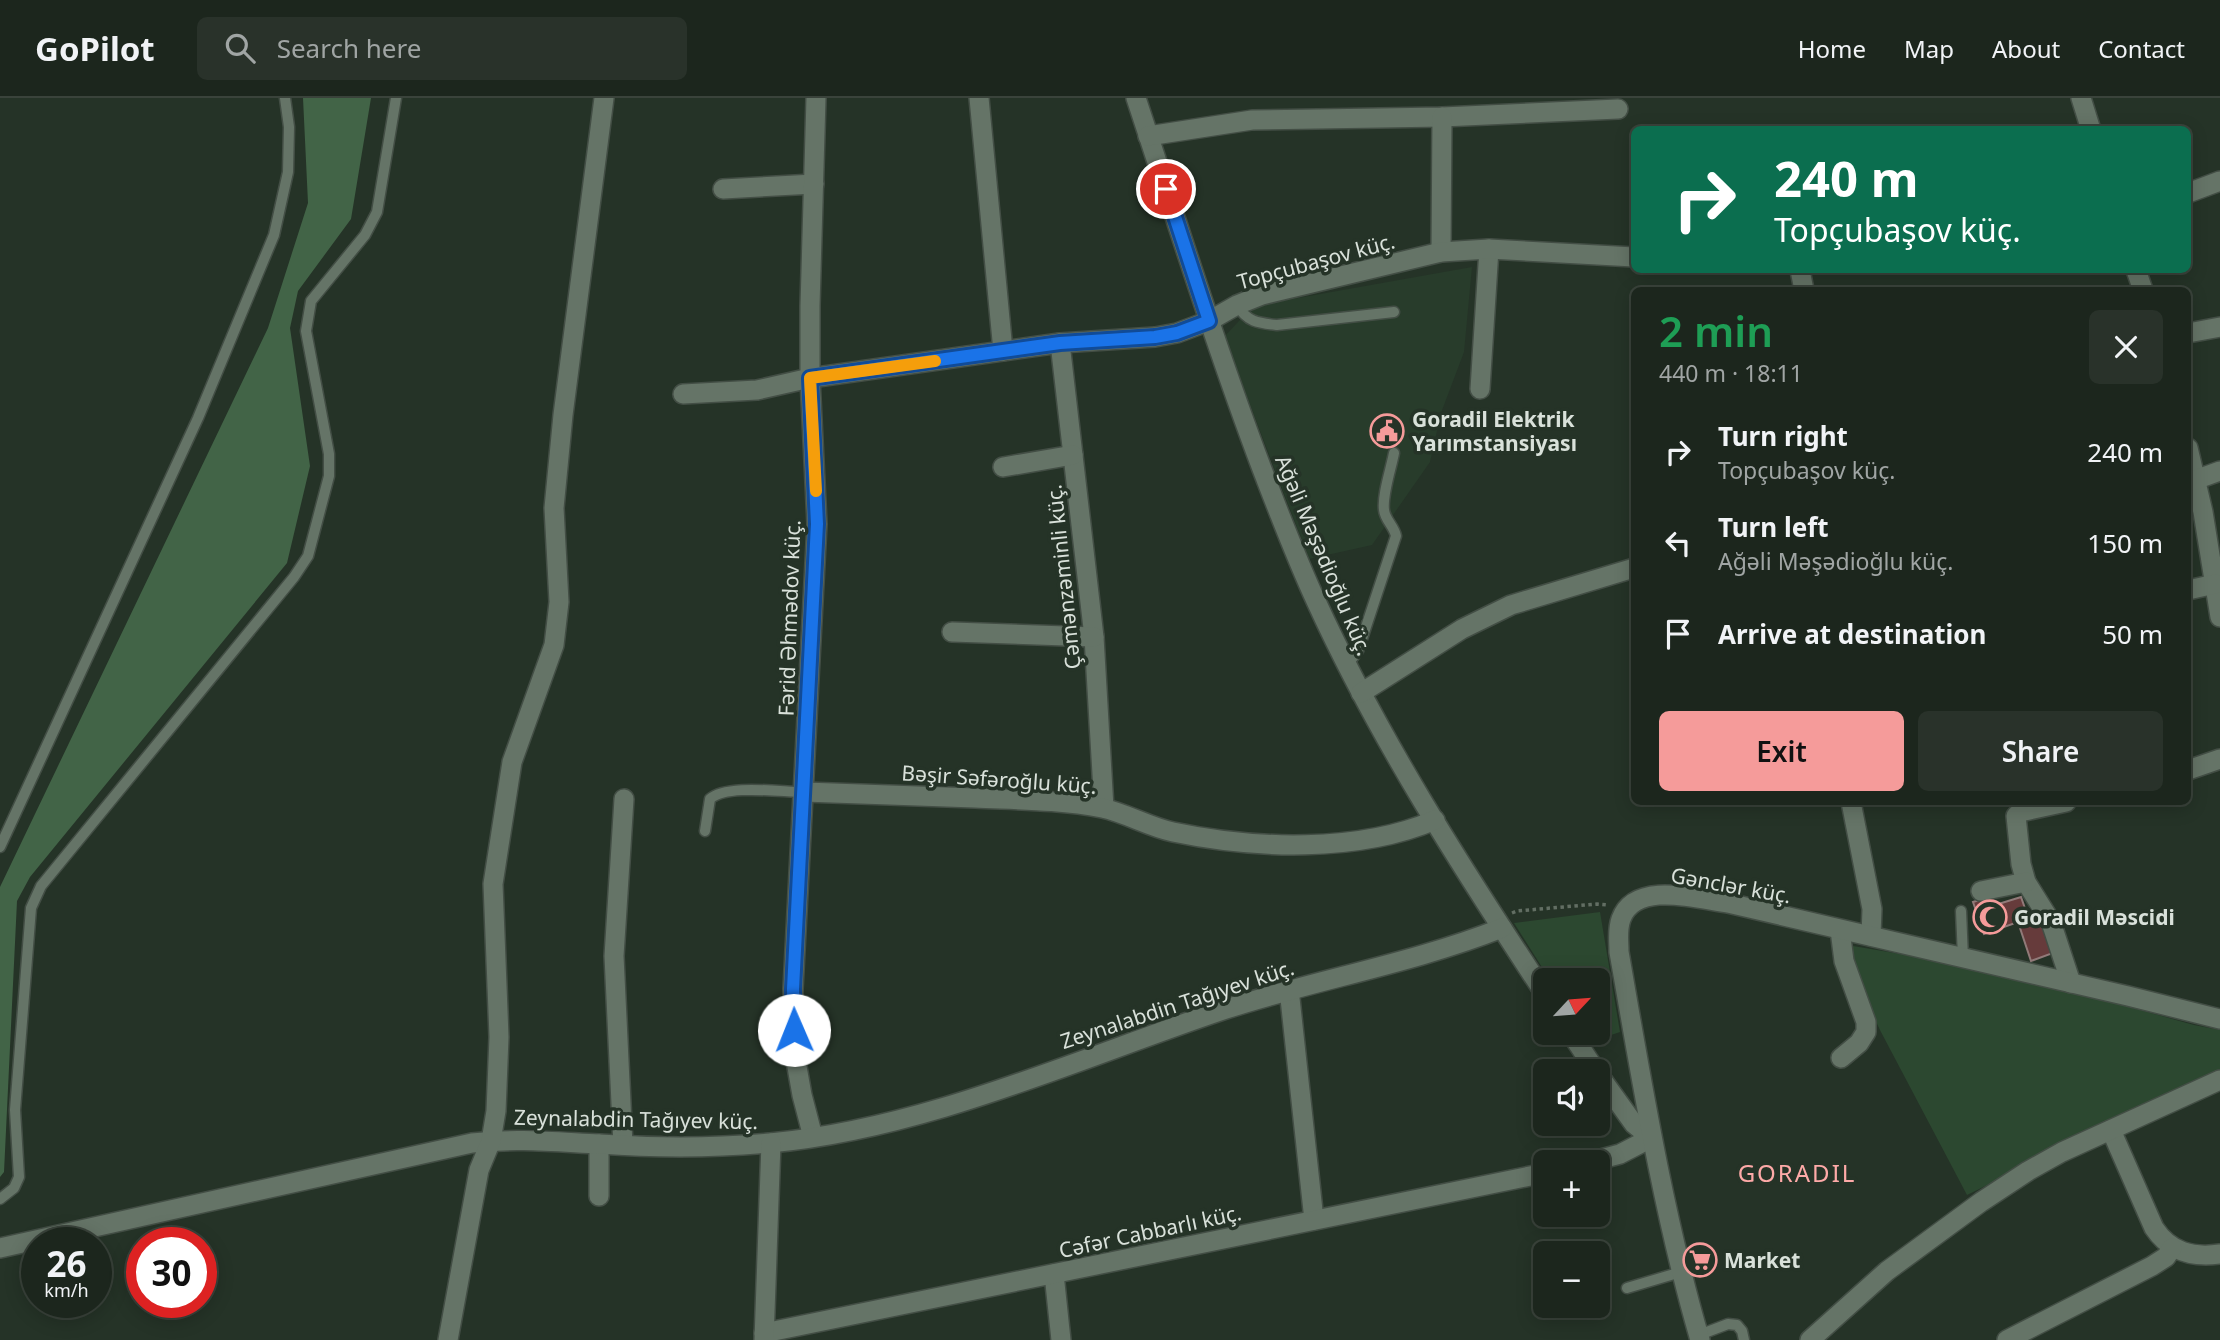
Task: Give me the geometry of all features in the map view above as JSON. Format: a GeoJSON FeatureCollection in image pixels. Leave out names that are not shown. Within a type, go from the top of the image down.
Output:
{"type":"FeatureCollection","features":[{"type":"Feature","properties":{"kind":"street"},"geometry":{"type":"LineString","coordinates":[[448,1340],[479,1170],[491,1140],[496,1111],[499,1037],[494,884],[512,762],[554,645],[559,602],[554,508],[563,415],[604,98]]}},
{"type":"Feature","properties":{"kind":"street","name":"Fərid Əhmədov küç."},"geometry":{"type":"LineString","coordinates":[[813,1137],[794,1050],[793,989],[817,524],[810,378],[816,98]]}},
{"type":"Feature","properties":{"kind":"street"},"geometry":{"type":"LineString","coordinates":[[979,98],[1003,351]]}},
{"type":"Feature","properties":{"kind":"street","name":"Ağəli Məşədioğlu küç."},"geometry":{"type":"LineString","coordinates":[[1136,98],[1209,321],[1286,530],[1315,600],[1361,693],[1435,820],[1533,976]]}},
{"type":"Feature","properties":{"kind":"street"},"geometry":{"type":"LineString","coordinates":[[2081,98],[2090,126]]}},
{"type":"Feature","properties":{"kind":"street"},"geometry":{"type":"LineString","coordinates":[[1148,136],[1252,120],[1442,117],[1569,105],[1618,109]]}},
{"type":"Feature","properties":{"kind":"street"},"geometry":{"type":"LineString","coordinates":[[1441,252],[1442,117]]}},
{"type":"Feature","properties":{"kind":"street"},"geometry":{"type":"LineString","coordinates":[[2191,192],[2220,181]]}},
{"type":"Feature","properties":{"kind":"street"},"geometry":{"type":"LineString","coordinates":[[723,189],[814,184]]}},
{"type":"Feature","properties":{"kind":"street"},"geometry":{"type":"LineString","coordinates":[[1480,388],[1489,248]]}},
{"type":"Feature","properties":{"kind":"street","name":"Topçubaşov küç."},"geometry":{"type":"LineString","coordinates":[[683,394],[757,390],[810,378],[1060,343],[1155,337],[1177,333],[1209,321],[1262,295],[1441,252],[1489,248],[1631,257]]}},
{"type":"Feature","properties":{"kind":"street"},"geometry":{"type":"LineString","coordinates":[[2191,332],[2220,327]]}},
{"type":"Feature","properties":{"kind":"street","name":"Çəmənzəminli küç."},"geometry":{"type":"LineString","coordinates":[[1060,343],[1094,637],[1104,808]]}},
{"type":"Feature","properties":{"kind":"street"},"geometry":{"type":"LineString","coordinates":[[1003,467],[1073,455]]}},
{"type":"Feature","properties":{"kind":"street"},"geometry":{"type":"LineString","coordinates":[[2191,462],[2195,480],[2195,514],[2215,584],[2220,617]]}},
{"type":"Feature","properties":{"kind":"street"},"geometry":{"type":"LineString","coordinates":[[2195,480],[2220,471]]}},
{"type":"Feature","properties":{"kind":"street"},"geometry":{"type":"LineString","coordinates":[[1361,693],[1462,629],[1511,605],[1631,569]]}},
{"type":"Feature","properties":{"kind":"street"},"geometry":{"type":"LineString","coordinates":[[2191,589],[2215,584]]}},
{"type":"Feature","properties":{"kind":"street"},"geometry":{"type":"LineString","coordinates":[[952,632],[1094,637]]}},
{"type":"Feature","properties":{"kind":"street"},"geometry":{"type":"LineString","coordinates":[[2191,769],[2220,759]]}},
{"type":"Feature","properties":{"kind":"street","name":"Bəşir Səfəroğlu küç."},"geometry":{"type":"LineString","coordinates":[[804,792],[1028,800],[1104,808],[1171,831],[1226,840],[1273,843],[1356,842],[1414,829],[1435,820]]}},
{"type":"Feature","properties":{"kind":"street"},"geometry":{"type":"LineString","coordinates":[[623,1145],[614,956],[624,799]]}},
{"type":"Feature","properties":{"kind":"street"},"geometry":{"type":"LineString","coordinates":[[1852,805],[1872,909],[1871,936]]}},
{"type":"Feature","properties":{"kind":"street"},"geometry":{"type":"LineString","coordinates":[[2052,805],[2020,812],[2016,816],[2021,864],[2026,882],[2051,922],[2071,983]]}},
{"type":"Feature","properties":{"kind":"street"},"geometry":{"type":"LineString","coordinates":[[1982,891],[2026,882]]}},
{"type":"Feature","properties":{"kind":"street","name":"Gənclər küç."},"geometry":{"type":"LineString","coordinates":[[1627,908],[1650,895],[1728,903],[2220,1019]]}},
{"type":"Feature","properties":{"kind":"street"},"geometry":{"type":"LineString","coordinates":[[1627,908],[1619,929],[1619,953],[1651,1138],[1681,1272],[1699,1337]]}},
{"type":"Feature","properties":{"kind":"street","name":"Zeynalabdin Tağıyev küç."},"geometry":{"type":"LineString","coordinates":[[0,1248],[491,1140],[695,1147],[771,1143],[891,1123],[942,1109],[1222,1010],[1471,940],[1500,925]]}},
{"type":"Feature","properties":{"kind":"street"},"geometry":{"type":"LineString","coordinates":[[1840,930],[1844,961],[1866,1021],[1866,1032],[1859,1043],[1841,1058]]}},
{"type":"Feature","properties":{"kind":"street"},"geometry":{"type":"LineString","coordinates":[[1289,989],[1314,1220]]}},
{"type":"Feature","properties":{"kind":"street"},"geometry":{"type":"LineString","coordinates":[[1811,1340],[1887,1271],[2028,1171],[2062,1152],[2220,1080]]}},
{"type":"Feature","properties":{"kind":"street"},"geometry":{"type":"LineString","coordinates":[[1610,1090],[1634,1124],[1651,1138]]}},
{"type":"Feature","properties":{"kind":"street"},"geometry":{"type":"LineString","coordinates":[[2111,1130],[2161,1239],[2172,1248],[2193,1255],[2220,1254]]}},
{"type":"Feature","properties":{"kind":"street"},"geometry":{"type":"LineString","coordinates":[[1610,1156],[1628,1151],[1651,1138]]}},
{"type":"Feature","properties":{"kind":"street"},"geometry":{"type":"LineString","coordinates":[[764,1336],[771,1143]]}},
{"type":"Feature","properties":{"kind":"street"},"geometry":{"type":"LineString","coordinates":[[599,1144],[599,1196]]}},
{"type":"Feature","properties":{"kind":"street","name":"Cəfər Cabbarlı küç."},"geometry":{"type":"LineString","coordinates":[[764,1336],[1533,1176]]}},
{"type":"Feature","properties":{"kind":"street"},"geometry":{"type":"LineString","coordinates":[[2007,1340],[2152,1266],[2166,1257],[2172,1248]]}},
{"type":"Feature","properties":{"kind":"street"},"geometry":{"type":"LineString","coordinates":[[1054,1274],[1061,1340]]}},
{"type":"Feature","properties":{"kind":"lane"},"geometry":{"type":"LineString","coordinates":[[0,847],[198,418],[274,235],[288,172],[289,127],[285,98]]}},
{"type":"Feature","properties":{"kind":"lane"},"geometry":{"type":"LineString","coordinates":[[0,1199],[14,1188],[19,1177],[15,1110],[17,1083],[31,908],[41,886],[294,577],[308,556],[328,475],[329,454],[306,331],[307,315],[311,301],[365,235],[377,212],[396,98]]}},
{"type":"Feature","properties":{"kind":"lane"},"geometry":{"type":"LineString","coordinates":[[1237,305],[1244,316],[1262,324],[1277,325],[1394,312]]}},
{"type":"Feature","properties":{"kind":"lane"},"geometry":{"type":"LineString","coordinates":[[1347,665],[1358,651],[1396,536],[1394,527],[1388,522],[1384,512],[1394,453]]}},
{"type":"Feature","properties":{"kind":"lane"},"geometry":{"type":"LineString","coordinates":[[705,831],[710,799],[716,793],[804,792]]}},
{"type":"Feature","properties":{"kind":"lane"},"geometry":{"type":"LineString","coordinates":[[1961,911],[1963,958]]}},
{"type":"Feature","properties":{"kind":"lane"},"geometry":{"type":"LineString","coordinates":[[1627,1288],[1681,1272]]}},
{"type":"Feature","properties":{"kind":"lane"},"geometry":{"type":"LineString","coordinates":[[1699,1337],[1728,1324],[1737,1325],[1744,1340]]}},
{"type":"Feature","properties":{"kind":"path"},"geometry":{"type":"LineString","coordinates":[[1500,925],[1517,911],[1597,904],[1627,908]]}},
{"type":"Feature","properties":{"kind":"shaded area"},"geometry":{"type":"Polygon","coordinates":[[[303,98],[371,98],[351,219],[298,291],[290,328],[310,466],[287,563],[30,877],[17,901],[4,1172],[0,1177],[0,887],[268,328],[308,203],[303,98]]]}},
{"type":"Feature","properties":{"kind":"shaded area"},"geometry":{"type":"Polygon","coordinates":[[[1472,267],[1464,352],[1441,413],[1430,462],[1372,545],[1309,559],[1224,337],[1253,306],[1472,267]]]}},
{"type":"Feature","properties":{"kind":"shaded area"},"geometry":{"type":"Polygon","coordinates":[[[1600,912],[1609,968],[1542,968],[1514,923],[1600,912]]]}},
{"type":"Feature","properties":{"kind":"shaded area"},"geometry":{"type":"Polygon","coordinates":[[[1847,945],[1996,970],[2220,1030],[2220,1070],[1967,1195],[1881,1032],[1847,961],[1847,945]]]}},
{"type":"Feature","properties":{"kind":"shaded area"},"geometry":{"type":"Polygon","coordinates":[[[1610,972],[1620,1032],[1610,1035],[1610,972]]]}},
{"type":"Feature","properties":{"kind":"building"},"geometry":{"type":"Polygon","coordinates":[[[1989,897],[1992,906],[2021,897],[2028,917],[2039,914],[2053,953],[2031,961],[2018,922],[1984,934],[1973,902],[1989,897]]]}},
{"type":"Feature","properties":{"kind":"slow traffic"},"geometry":{"type":"LineString","coordinates":[[816,491],[810,378],[935,361]]}},
{"type":"Feature","properties":{"kind":"place","name":"Goradil Elektrik Yarımstansiyası"},"geometry":{"type":"Point","coordinates":[1387,431]}},
{"type":"Feature","properties":{"kind":"place","name":"Goradil Məscidi"},"geometry":{"type":"Point","coordinates":[1990,917]}},
{"type":"Feature","properties":{"kind":"place","name":"Market"},"geometry":{"type":"Point","coordinates":[1700,1260]}},
{"type":"Feature","properties":{"kind":"district","name":"GORADIL"},"geometry":{"type":"Point","coordinates":[1797,1172]}},
{"type":"Feature","properties":{"kind":"route"},"geometry":{"type":"LineString","coordinates":[[794,1030],[793,989],[817,524],[810,378],[1060,343],[1155,337],[1177,333],[1209,321],[1166,189]]}}]}
